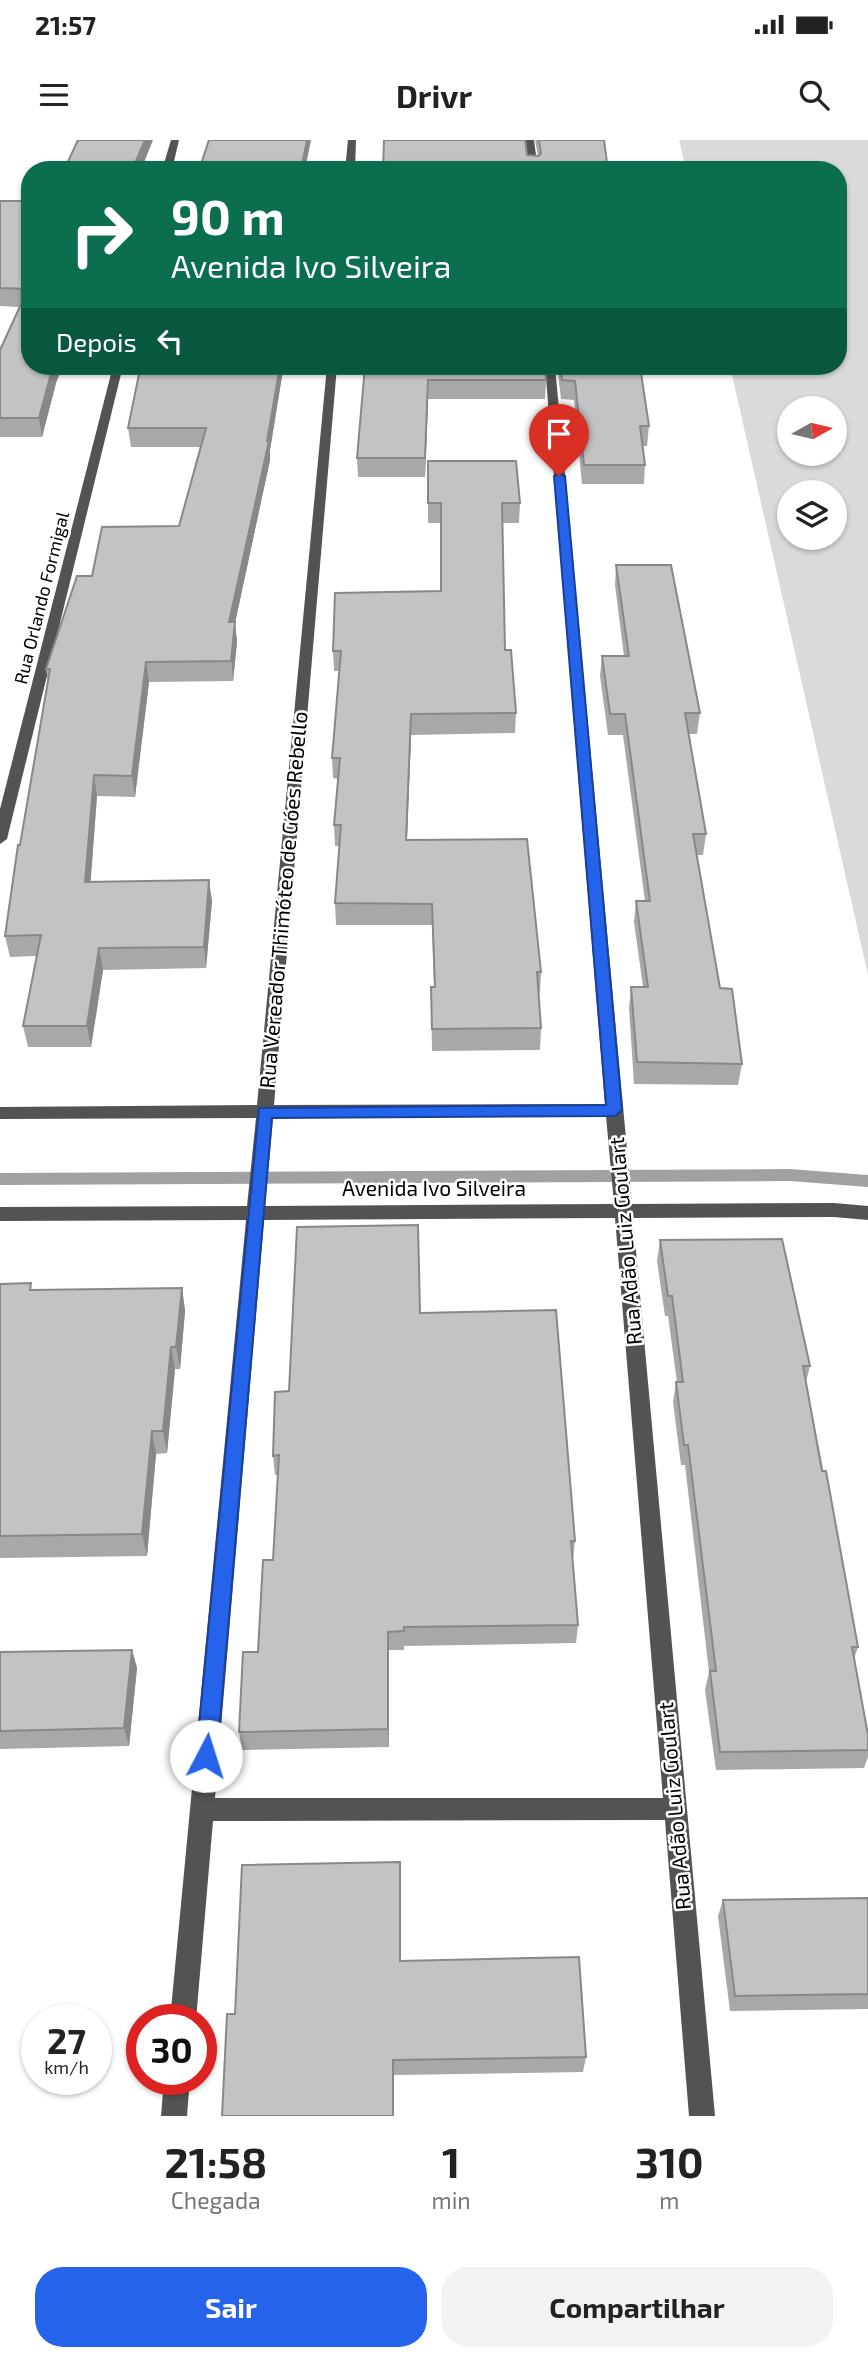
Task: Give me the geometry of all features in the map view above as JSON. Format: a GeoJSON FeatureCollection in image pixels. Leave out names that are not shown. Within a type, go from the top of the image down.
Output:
{"type":"FeatureCollection","features":[{"type":"Feature","properties":{"kind":"street"},"geometry":{"type":"LineString","coordinates":[[169,161],[174,140]]}},
{"type":"Feature","properties":{"kind":"street"},"geometry":{"type":"LineString","coordinates":[[351,161],[352,140]]}},
{"type":"Feature","properties":{"kind":"street"},"geometry":{"type":"LineString","coordinates":[[530,140],[532,161]]}},
{"type":"Feature","properties":{"kind":"street","name":"Rua Orlando Formigal"},"geometry":{"type":"LineString","coordinates":[[0,839],[116,375]]}},
{"type":"Feature","properties":{"kind":"street","name":"Rua Vereador Thimóteo de Góes Rebello"},"geometry":{"type":"LineString","coordinates":[[184,2004],[331,375]]}},
{"type":"Feature","properties":{"kind":"street","name":"Rua Adão Luiz Goulart"},"geometry":{"type":"LineString","coordinates":[[551,375],[702,2116]]}},
{"type":"Feature","properties":{"kind":"street"},"geometry":{"type":"LineString","coordinates":[[0,1114],[615,1110]]}},
{"type":"Feature","properties":{"kind":"street","name":"Avenida Ivo Silveira"},"geometry":{"type":"LineString","coordinates":[[0,1214],[257,1203],[622,1201],[868,1213]]}},
{"type":"Feature","properties":{"kind":"street"},"geometry":{"type":"LineString","coordinates":[[201,1810],[675,1809]]}},
{"type":"Feature","properties":{"kind":"street"},"geometry":{"type":"LineString","coordinates":[[174,2116],[176,2095]]}},
{"type":"Feature","properties":{"kind":"shaded area"},"geometry":{"type":"Polygon","coordinates":[[[679,140],[868,140],[868,975],[732,375],[847,375],[847,161],[684,161],[679,140]]]}},
{"type":"Feature","properties":{"kind":"building"},"geometry":{"type":"Polygon","coordinates":[[[78,140],[145,140],[136,161],[68,161],[78,140]]]}},
{"type":"Feature","properties":{"kind":"building"},"geometry":{"type":"Polygon","coordinates":[[[209,140],[307,140],[303,161],[202,161],[209,140]]]}},
{"type":"Feature","properties":{"kind":"building"},"geometry":{"type":"Polygon","coordinates":[[[384,140],[525,140],[527,155],[539,156],[539,140],[604,140],[607,161],[383,161],[384,140]]]}},
{"type":"Feature","properties":{"kind":"building"},"geometry":{"type":"Polygon","coordinates":[[[0,201],[21,201],[21,289],[0,288],[0,201]]]}},
{"type":"Feature","properties":{"kind":"building"},"geometry":{"type":"Polygon","coordinates":[[[21,304],[21,375],[51,375],[39,418],[0,418],[0,350],[21,304]]]}},
{"type":"Feature","properties":{"kind":"building"},"geometry":{"type":"Polygon","coordinates":[[[139,375],[278,375],[269,441],[229,622],[235,622],[231,661],[146,662],[132,776],[94,775],[85,882],[209,880],[204,947],[99,948],[87,1026],[23,1026],[41,935],[5,936],[18,845],[50,669],[46,669],[77,576],[92,576],[102,527],[179,526],[206,428],[128,428],[139,375]]]}},
{"type":"Feature","properties":{"kind":"building"},"geometry":{"type":"Polygon","coordinates":[[[364,375],[546,375],[546,380],[428,380],[425,458],[357,458],[364,375]]]}},
{"type":"Feature","properties":{"kind":"building"},"geometry":{"type":"Polygon","coordinates":[[[561,375],[641,375],[649,426],[640,426],[645,465],[584,465],[575,381],[562,380],[561,375]]]}},
{"type":"Feature","properties":{"kind":"building"},"geometry":{"type":"Polygon","coordinates":[[[428,461],[516,461],[520,503],[502,503],[505,650],[511,650],[516,713],[411,714],[406,840],[527,839],[541,972],[537,972],[541,1028],[432,1029],[431,987],[435,987],[432,904],[335,903],[341,825],[334,825],[340,758],[332,758],[341,651],[333,651],[335,593],[441,591],[441,503],[428,503],[428,461]]]}},
{"type":"Feature","properties":{"kind":"building"},"geometry":{"type":"Polygon","coordinates":[[[616,565],[671,565],[700,713],[685,713],[706,834],[693,834],[720,988],[732,989],[742,1064],[637,1062],[631,987],[648,987],[636,901],[650,901],[625,714],[610,714],[602,656],[629,656],[616,565]]]}},
{"type":"Feature","properties":{"kind":"building"},"geometry":{"type":"Polygon","coordinates":[[[418,1225],[420,1313],[556,1310],[575,1541],[571,1541],[578,1625],[404,1627],[404,1631],[388,1632],[388,1729],[239,1732],[243,1652],[258,1652],[263,1560],[273,1560],[279,1455],[273,1456],[275,1392],[289,1391],[297,1227],[418,1225]]]}},
{"type":"Feature","properties":{"kind":"building"},"geometry":{"type":"Polygon","coordinates":[[[782,1239],[810,1366],[803,1366],[822,1471],[826,1471],[858,1647],[852,1647],[868,1735],[868,1750],[720,1752],[710,1671],[716,1671],[688,1445],[684,1445],[676,1382],[683,1382],[672,1296],[668,1296],[660,1240],[782,1239]]]}},
{"type":"Feature","properties":{"kind":"building"},"geometry":{"type":"Polygon","coordinates":[[[31,1283],[30,1290],[182,1288],[176,1347],[171,1347],[163,1431],[152,1431],[142,1534],[0,1536],[0,1284],[31,1283]]]}},
{"type":"Feature","properties":{"kind":"building"},"geometry":{"type":"Polygon","coordinates":[[[132,1650],[124,1728],[0,1731],[0,1652],[132,1650]]]}},
{"type":"Feature","properties":{"kind":"building"},"geometry":{"type":"Polygon","coordinates":[[[400,1862],[400,1961],[579,1957],[586,2057],[393,2060],[393,2116],[222,2116],[227,2014],[235,2014],[242,1865],[400,1862]]]}},
{"type":"Feature","properties":{"kind":"building"},"geometry":{"type":"Polygon","coordinates":[[[868,1898],[868,1994],[735,1996],[723,1900],[868,1898]]]}},
{"type":"Feature","properties":{"kind":"waterway"},"geometry":{"type":"LineString","coordinates":[[0,1179],[790,1175],[868,1181]]}},
{"type":"Feature","properties":{"kind":"route"},"geometry":{"type":"LineString","coordinates":[[206,1756],[265,1112],[615,1110],[559,476]]}}]}
